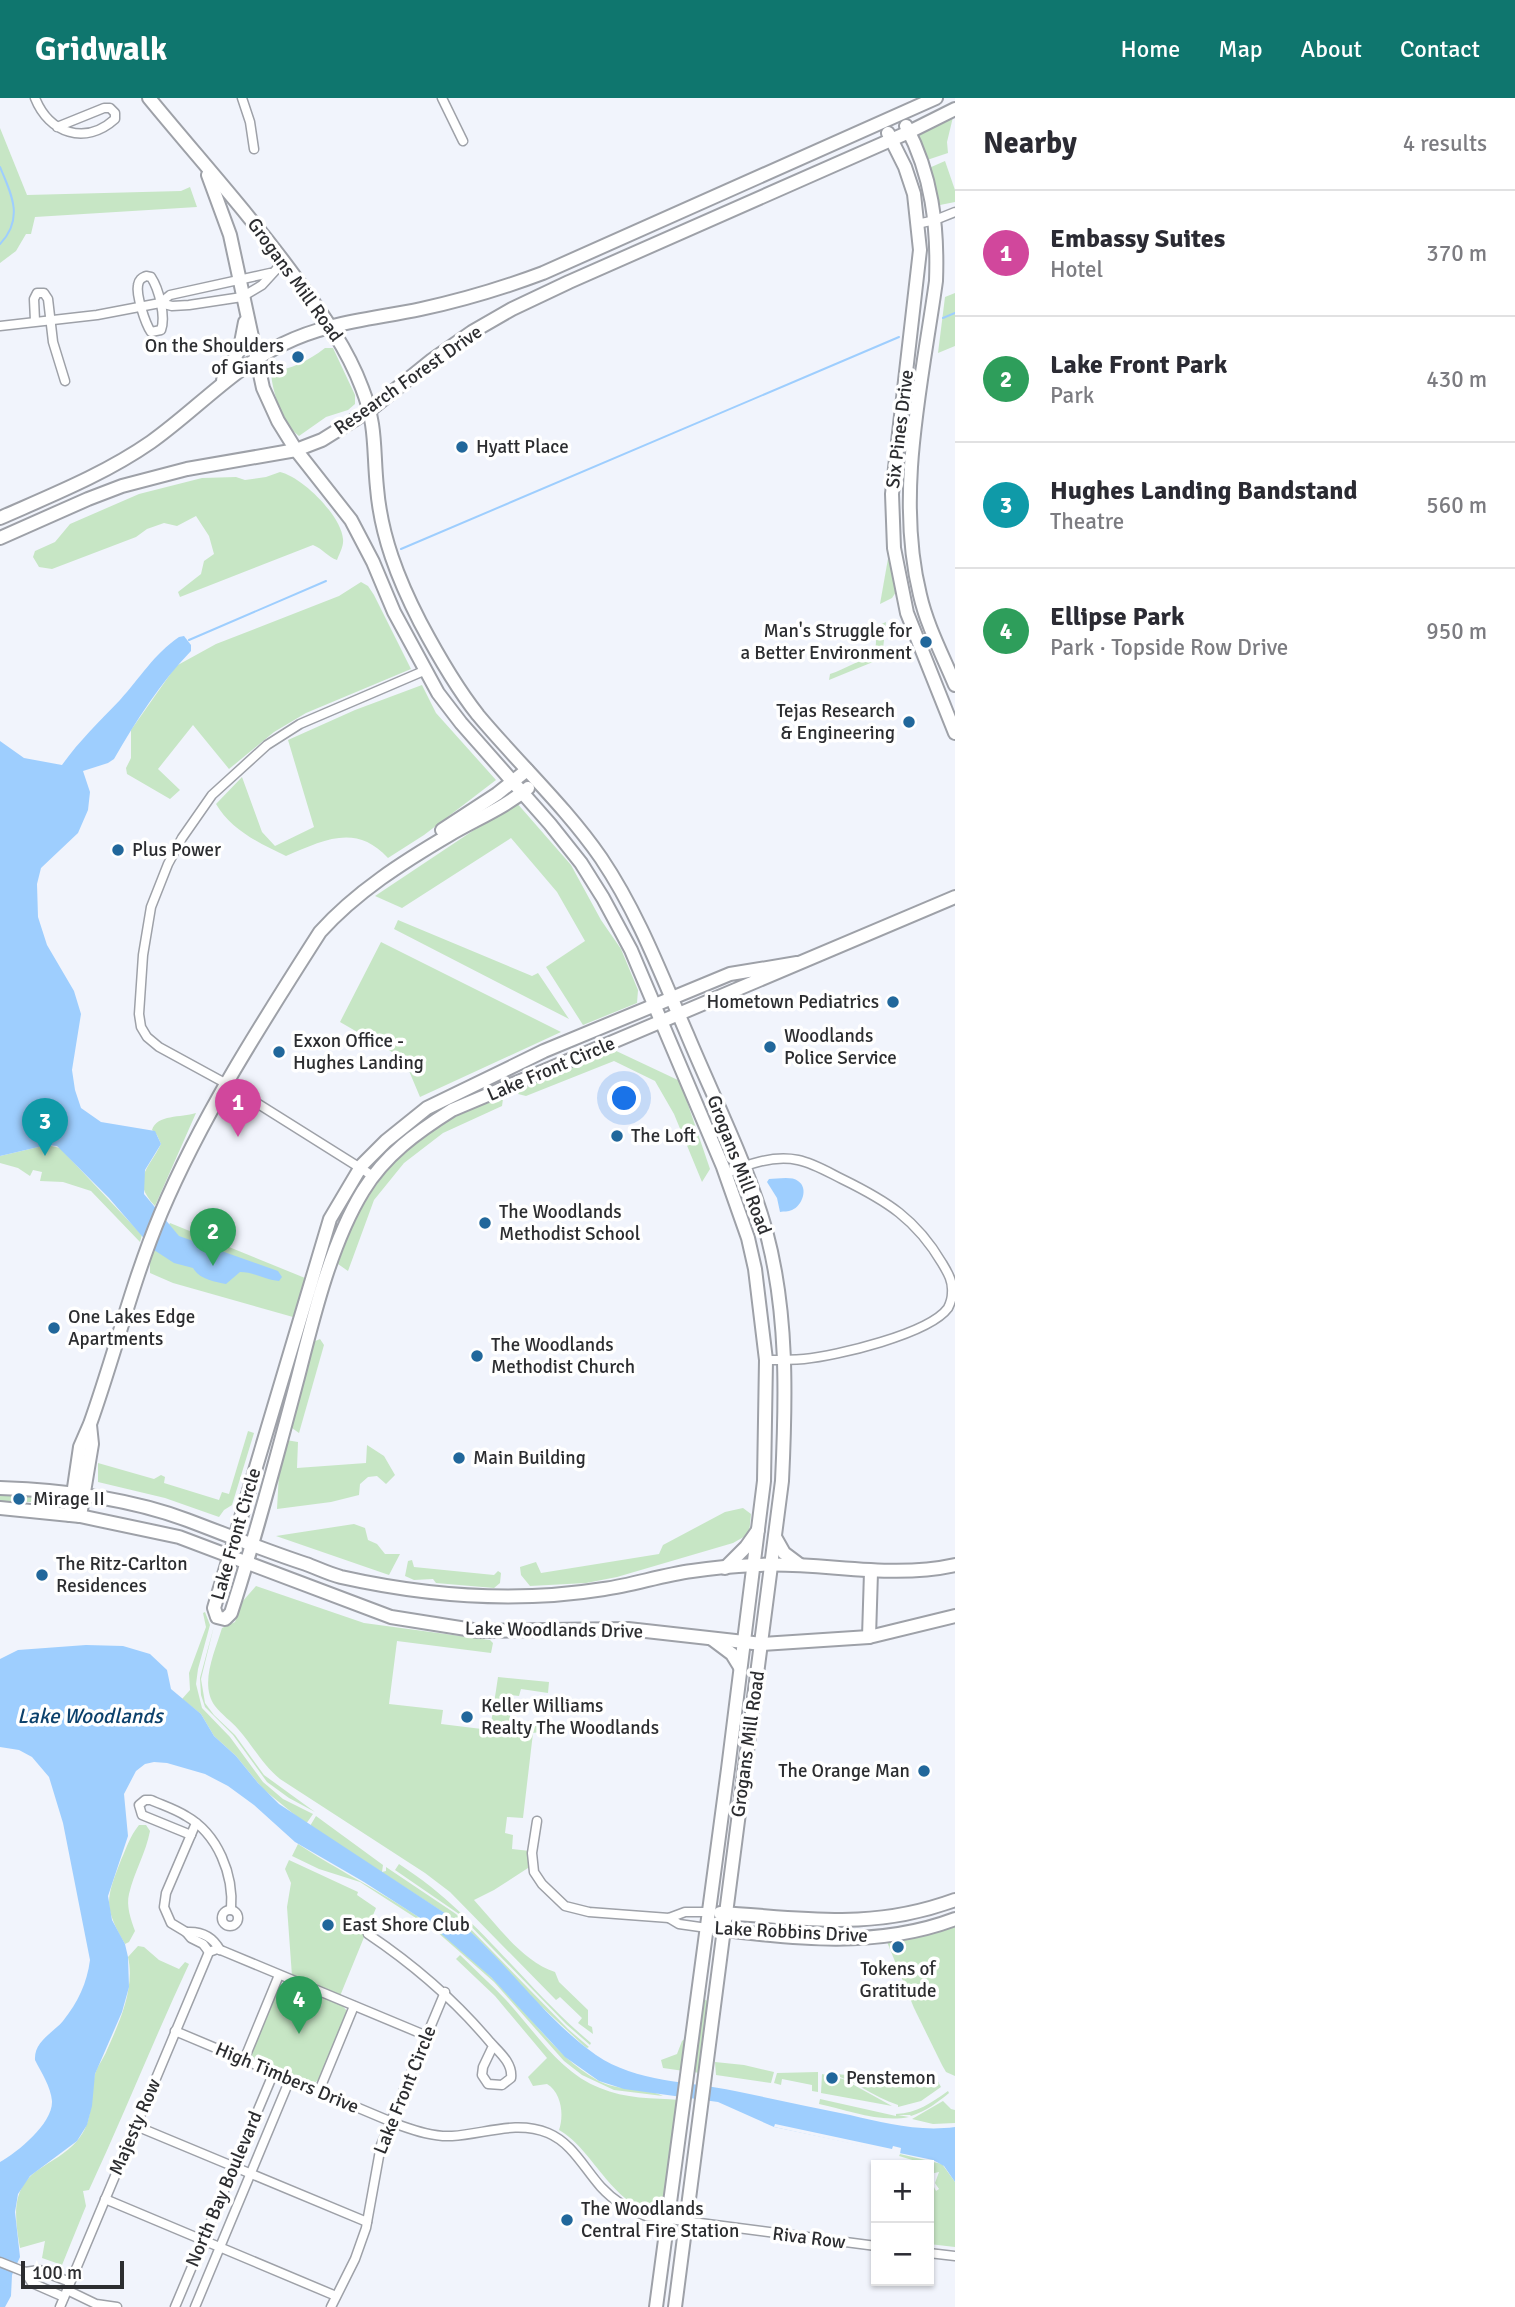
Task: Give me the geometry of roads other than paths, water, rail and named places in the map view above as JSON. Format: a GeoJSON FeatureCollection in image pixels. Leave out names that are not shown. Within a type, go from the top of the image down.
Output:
{"type":"FeatureCollection","features":[{"type":"Feature","properties":{"kind":"main road","name":"Grogans Mill Road"},"geometry":{"type":"LineString","coordinates":[[149,98],[284,261],[331,326],[348,355],[370,410],[375,434],[376,486],[384,534],[405,591],[456,685],[599,856],[626,900],[648,943],[743,1166],[766,1230],[773,1261],[785,1360],[782,1481],[675,2307]]}},
{"type":"Feature","properties":{"kind":"main road","name":"Research Forest Drive"},"geometry":{"type":"LineString","coordinates":[[0,518],[115,464],[177,424],[255,359],[306,333],[480,294],[573,261],[936,98]]}},
{"type":"Feature","properties":{"kind":"main road","name":"Research Forest Drive"},"geometry":{"type":"LineString","coordinates":[[0,538],[88,499],[156,476],[296,450],[340,430],[370,410],[432,360],[472,332],[512,309],[955,109]]}},
{"type":"Feature","properties":{"kind":"main road","name":"Six Pines Drive"},"geometry":{"type":"LineString","coordinates":[[901,115],[920,155],[931,190],[935,220],[936,281],[910,479],[911,543],[920,596],[955,685]]}},
{"type":"Feature","properties":{"kind":"main road","name":"Six Pines Drive"},"geometry":{"type":"LineString","coordinates":[[884,123],[905,167],[914,194],[920,250],[894,478],[893,532],[903,599],[955,733]]}},
{"type":"Feature","properties":{"kind":"main road","name":"Grogans Mill Road"},"geometry":{"type":"LineString","coordinates":[[203,165],[218,198],[230,235],[255,359],[270,405],[296,450],[351,520],[373,562],[394,612],[438,693],[581,863],[609,909],[631,950],[726,1174],[752,1256],[766,1360],[764,1481],[656,2307]]}},
{"type":"Feature","properties":{"kind":"main road"},"geometry":{"type":"LineString","coordinates":[[730,211],[740,187]]}},
{"type":"Feature","properties":{"kind":"main road"},"geometry":{"type":"LineString","coordinates":[[569,282],[573,261]]}},
{"type":"Feature","properties":{"kind":"main road"},"geometry":{"type":"LineString","coordinates":[[218,389],[240,348],[246,315]]}},
{"type":"Feature","properties":{"kind":"main road"},"geometry":{"type":"LineString","coordinates":[[908,366],[924,369]]}},
{"type":"Feature","properties":{"kind":"main road"},"geometry":{"type":"LineString","coordinates":[[894,478],[910,479]]}},
{"type":"Feature","properties":{"kind":"main road"},"geometry":{"type":"LineString","coordinates":[[0,531],[19,510]]}},
{"type":"Feature","properties":{"kind":"main road"},"geometry":{"type":"LineString","coordinates":[[75,1515],[92,1444],[90,1424],[149,1243],[177,1178],[182,1158],[273,991],[320,922],[366,878],[459,820],[527,770]]}},
{"type":"Feature","properties":{"kind":"main road"},"geometry":{"type":"LineString","coordinates":[[222,1081],[320,932],[333,917],[372,885],[450,834],[497,810],[537,781]]}},
{"type":"Feature","properties":{"kind":"main road","name":"Lake Front Circle"},"geometry":{"type":"LineString","coordinates":[[797,963],[737,972],[544,1051],[427,1108],[386,1141],[361,1167],[330,1219],[214,1611],[215,1616],[221,1619],[229,1616],[247,1564],[310,1329],[339,1239],[373,1176],[390,1155],[452,1110],[955,897]]}},
{"type":"Feature","properties":{"kind":"main road"},"geometry":{"type":"LineString","coordinates":[[609,909],[626,900]]}},
{"type":"Feature","properties":{"kind":"main road","name":"Lake Woodlands Drive"},"geometry":{"type":"LineString","coordinates":[[0,1488],[79,1494],[184,1519],[338,1576],[394,1587],[460,1594],[534,1597],[604,1589],[690,1571],[755,1565],[833,1566],[871,1572],[937,1569],[955,1565]]}},
{"type":"Feature","properties":{"kind":"main road","name":"Lake Woodlands Drive"},"geometry":{"type":"LineString","coordinates":[[0,1508],[75,1515],[179,1537],[391,1617],[479,1631],[628,1629],[762,1644],[869,1637],[955,1616]]}},
{"type":"Feature","properties":{"kind":"main road"},"geometry":{"type":"LineString","coordinates":[[725,1568],[758,1530]]}},
{"type":"Feature","properties":{"kind":"main road"},"geometry":{"type":"LineString","coordinates":[[775,1537],[784,1553],[801,1565]]}},
{"type":"Feature","properties":{"kind":"main road"},"geometry":{"type":"LineString","coordinates":[[869,1637],[871,1572]]}},
{"type":"Feature","properties":{"kind":"main road"},"geometry":{"type":"LineString","coordinates":[[220,1591],[236,1596]]}},
{"type":"Feature","properties":{"kind":"main road"},"geometry":{"type":"LineString","coordinates":[[870,1618],[876,1628],[885,1633]]}},
{"type":"Feature","properties":{"kind":"main road"},"geometry":{"type":"LineString","coordinates":[[708,1637],[732,1654],[740,1667]]}},
{"type":"Feature","properties":{"kind":"main road"},"geometry":{"type":"LineString","coordinates":[[757,1676],[769,1655],[786,1643]]}},
{"type":"Feature","properties":{"kind":"main road","name":"Lake Robbins Drive"},"geometry":{"type":"LineString","coordinates":[[709,1912],[834,1921],[874,1920],[915,1913],[955,1900]]}},
{"type":"Feature","properties":{"kind":"main road"},"geometry":{"type":"LineString","coordinates":[[915,1913],[920,1930]]}},
{"type":"Feature","properties":{"kind":"main road","name":"Lake Robbins Drive"},"geometry":{"type":"LineString","coordinates":[[707,1928],[866,1938],[920,1930],[955,1919]]}},
{"type":"Feature","properties":{"kind":"main road"},"geometry":{"type":"LineString","coordinates":[[833,1938],[834,1921]]}},
{"type":"Feature","properties":{"kind":"street"},"geometry":{"type":"LineString","coordinates":[[36,98],[44,115],[57,127],[67,132],[88,132],[109,124],[115,119],[115,113],[110,108],[104,108],[57,127]]}},
{"type":"Feature","properties":{"kind":"street"},"geometry":{"type":"LineString","coordinates":[[242,98],[250,122],[254,149]]}},
{"type":"Feature","properties":{"kind":"street"},"geometry":{"type":"LineString","coordinates":[[442,98],[463,141]]}},
{"type":"Feature","properties":{"kind":"street"},"geometry":{"type":"LineString","coordinates":[[917,224],[955,212]]}},
{"type":"Feature","properties":{"kind":"street"},"geometry":{"type":"LineString","coordinates":[[160,303],[172,306],[188,305],[242,297],[262,285],[284,261]]}},
{"type":"Feature","properties":{"kind":"street"},"geometry":{"type":"LineString","coordinates":[[0,326],[142,307],[160,303],[170,295],[271,273]]}},
{"type":"Feature","properties":{"kind":"street"},"geometry":{"type":"LineString","coordinates":[[151,277],[155,283],[163,324],[156,333],[146,326],[142,307],[138,284],[140,279],[151,277]]}},
{"type":"Feature","properties":{"kind":"street"},"geometry":{"type":"LineString","coordinates":[[35,321],[34,299],[37,293],[44,293],[48,299],[53,342],[65,381]]}},
{"type":"Feature","properties":{"kind":"street"},"geometry":{"type":"LineString","coordinates":[[373,1176],[222,1081],[159,1047],[146,1037],[139,1014],[146,929],[151,907],[168,864],[182,838],[212,795],[267,745],[300,724],[426,670]]}},
{"type":"Feature","properties":{"kind":"street"},"geometry":{"type":"LineString","coordinates":[[726,1174],[743,1166],[776,1158],[799,1160],[882,1199],[916,1226],[950,1277],[952,1292],[949,1307],[938,1317],[906,1332],[840,1354],[766,1360]]}},
{"type":"Feature","properties":{"kind":"street"},"geometry":{"type":"LineString","coordinates":[[191,1835],[142,1815],[139,1805],[145,1800],[151,1800],[187,1816],[196,1823],[214,1844],[229,1873],[232,1889],[231,1910]]}},
{"type":"Feature","properties":{"kind":"street","name":"Lake Robbins Drive"},"geometry":{"type":"LineString","coordinates":[[537,1821],[532,1853],[534,1872],[542,1884],[565,1906],[589,1912],[669,1918],[685,1912],[709,1912]]}},
{"type":"Feature","properties":{"kind":"street"},"geometry":{"type":"LineString","coordinates":[[196,1823],[164,1901],[165,1913],[171,1923],[214,1951],[426,2036]]}},
{"type":"Feature","properties":{"kind":"street","name":"Lake Robbins Drive"},"geometry":{"type":"LineString","coordinates":[[669,1918],[679,1924],[707,1928]]}},
{"type":"Feature","properties":{"kind":"street"},"geometry":{"type":"LineString","coordinates":[[368,1934],[414,1966],[444,1992],[494,2046],[511,2070],[510,2080],[499,2086],[488,2084],[482,2075],[483,2067],[494,2046]]}},
{"type":"Feature","properties":{"kind":"street","name":"Majesty Row"},"geometry":{"type":"LineString","coordinates":[[60,2307],[175,2031],[214,1951]]}},
{"type":"Feature","properties":{"kind":"street"},"geometry":{"type":"LineString","coordinates":[[244,2060],[279,1975]]}},
{"type":"Feature","properties":{"kind":"street","name":"Lake Front Circle"},"geometry":{"type":"LineString","coordinates":[[331,2307],[359,2248],[368,2222],[377,2158],[444,1992]]}},
{"type":"Feature","properties":{"kind":"street"},"geometry":{"type":"LineString","coordinates":[[319,2091],[354,2006]]}},
{"type":"Feature","properties":{"kind":"street","name":"High Timbers Drive"},"geometry":{"type":"LineString","coordinates":[[175,2031],[422,2133],[440,2136],[514,2127],[547,2133],[572,2150],[616,2201],[639,2214],[699,2224]]}},
{"type":"Feature","properties":{"kind":"street","name":"North Bay Boulevard"},"geometry":{"type":"LineString","coordinates":[[175,2307],[274,2072]]}},
{"type":"Feature","properties":{"kind":"street","name":"North Bay Boulevard"},"geometry":{"type":"LineString","coordinates":[[195,2307],[290,2079]]}},
{"type":"Feature","properties":{"kind":"street"},"geometry":{"type":"LineString","coordinates":[[136,2126],[368,2222]]}},
{"type":"Feature","properties":{"kind":"street"},"geometry":{"type":"LineString","coordinates":[[105,2199],[336,2296]]}},
{"type":"Feature","properties":{"kind":"street","name":"Riva Row"},"geometry":{"type":"LineString","coordinates":[[699,2224],[871,2245]]}},
{"type":"Feature","properties":{"kind":"street"},"geometry":{"type":"LineString","coordinates":[[934,2254],[955,2256]]}},
{"type":"Feature","properties":{"kind":"street"},"geometry":{"type":"LineString","coordinates":[[0,2262],[21,2270],[37,2269],[49,2274],[67,2290],[97,2306],[117,2307]]}},
{"type":"Feature","properties":{"kind":"street"},"geometry":{"type":"LineString","coordinates":[[21,2270],[31,2282],[43,2288],[67,2290]]}},
{"type":"Feature","properties":{"kind":"street"},"geometry":{"type":"LineString","coordinates":[[43,2288],[49,2274]]}},
{"type":"Feature","properties":{"kind":"water"},"geometry":{"type":"Polygon","coordinates":[[[184,636],[191,645],[191,651],[149,703],[114,759],[83,771],[90,792],[88,810],[78,833],[41,868],[37,884],[38,917],[47,945],[74,991],[81,1014],[72,1070],[81,1108],[101,1122],[155,1131],[161,1144],[145,1170],[144,1194],[179,1236],[278,1271],[282,1277],[279,1281],[240,1272],[226,1284],[199,1275],[193,1268],[174,1263],[154,1250],[109,1198],[57,1146],[47,1145],[0,1156],[0,741],[24,758],[62,765],[155,659],[170,644],[184,636]]]}},
{"type":"Feature","properties":{"kind":"water"},"geometry":{"type":"Polygon","coordinates":[[[788,1178],[798,1181],[804,1192],[799,1205],[790,1211],[780,1212],[777,1198],[767,1182],[769,1179],[788,1178]]]}},
{"type":"Feature","properties":{"kind":"water","name":"Lake Woodlands"},"geometry":{"type":"Polygon","coordinates":[[[86,1645],[123,1646],[150,1654],[167,1670],[171,1689],[201,1714],[214,1736],[279,1804],[463,1925],[560,2025],[596,2055],[628,2071],[663,2080],[735,2091],[902,2126],[955,2127],[955,2182],[944,2166],[934,2160],[774,2127],[718,2102],[624,2089],[599,2081],[565,2057],[491,1977],[431,1925],[295,1842],[228,1786],[205,1774],[154,1762],[145,1764],[136,1771],[124,1794],[128,1836],[108,1896],[112,1920],[125,1944],[128,1957],[129,1987],[122,2012],[95,2074],[87,2125],[77,2141],[30,2176],[18,2194],[15,2212],[20,2257],[12,2275],[11,2296],[5,2307],[0,2307],[0,2162],[33,2136],[51,2110],[51,2096],[35,2060],[36,2053],[41,2042],[73,2007],[84,1984],[90,1960],[63,1823],[49,1777],[32,1757],[19,1750],[0,1747],[0,1659],[18,1650],[86,1645]]]}},
{"type":"Feature","properties":{"kind":"waterway"},"geometry":{"type":"LineString","coordinates":[[0,167],[12,197],[14,216],[12,225],[0,244]]}},
{"type":"Feature","properties":{"kind":"waterway"},"geometry":{"type":"LineString","coordinates":[[943,318],[955,313]]}},
{"type":"Feature","properties":{"kind":"waterway"},"geometry":{"type":"LineString","coordinates":[[401,549],[899,337]]}},
{"type":"Feature","properties":{"kind":"waterway"},"geometry":{"type":"LineString","coordinates":[[189,640],[326,581]]}},
{"type":"Feature","properties":{"kind":"place","name":"On the Shoulders of Giants"},"geometry":{"type":"Point","coordinates":[298,357]}},
{"type":"Feature","properties":{"kind":"place","name":"Hyatt Place"},"geometry":{"type":"Point","coordinates":[462,447]}},
{"type":"Feature","properties":{"kind":"place","name":"Man's Struggle for a Better Environment"},"geometry":{"type":"Point","coordinates":[926,642]}},
{"type":"Feature","properties":{"kind":"place","name":"Tejas Research & Engineering"},"geometry":{"type":"Point","coordinates":[909,722]}},
{"type":"Feature","properties":{"kind":"place","name":"Plus Power"},"geometry":{"type":"Point","coordinates":[118,850]}},
{"type":"Feature","properties":{"kind":"place","name":"Hometown Pediatrics"},"geometry":{"type":"Point","coordinates":[893,1002]}},
{"type":"Feature","properties":{"kind":"place","name":"Woodlands Police Service"},"geometry":{"type":"Point","coordinates":[770,1047]}},
{"type":"Feature","properties":{"kind":"place","name":"Exxon Office - Hughes Landing"},"geometry":{"type":"Point","coordinates":[279,1052]}},
{"type":"Feature","properties":{"kind":"place","name":"The Loft"},"geometry":{"type":"Point","coordinates":[617,1136]}},
{"type":"Feature","properties":{"kind":"place","name":"Embassy Suites"},"geometry":{"type":"Point","coordinates":[238,1137]}},
{"type":"Feature","properties":{"kind":"place","name":"Hughes Landing Bandstand"},"geometry":{"type":"Point","coordinates":[45,1156]}},
{"type":"Feature","properties":{"kind":"place","name":"The Woodlands Methodist School"},"geometry":{"type":"Point","coordinates":[485,1223]}},
{"type":"Feature","properties":{"kind":"place","name":"Lake Front Park"},"geometry":{"type":"Point","coordinates":[213,1266]}},
{"type":"Feature","properties":{"kind":"place","name":"One Lakes Edge Apartments"},"geometry":{"type":"Point","coordinates":[54,1328]}},
{"type":"Feature","properties":{"kind":"place","name":"The Woodlands Methodist Church"},"geometry":{"type":"Point","coordinates":[477,1356]}},
{"type":"Feature","properties":{"kind":"place","name":"Main Building"},"geometry":{"type":"Point","coordinates":[459,1458]}},
{"type":"Feature","properties":{"kind":"place","name":"Mirage II"},"geometry":{"type":"Point","coordinates":[19,1499]}},
{"type":"Feature","properties":{"kind":"place","name":"The Ritz-Carlton Residences"},"geometry":{"type":"Point","coordinates":[42,1575]}},
{"type":"Feature","properties":{"kind":"place","name":"Keller Williams Realty The Woodlands"},"geometry":{"type":"Point","coordinates":[467,1717]}},
{"type":"Feature","properties":{"kind":"place","name":"The Orange Man"},"geometry":{"type":"Point","coordinates":[924,1771]}},
{"type":"Feature","properties":{"kind":"place","name":"East Shore Club"},"geometry":{"type":"Point","coordinates":[328,1925]}},
{"type":"Feature","properties":{"kind":"place","name":"Tokens of Gratitude"},"geometry":{"type":"Point","coordinates":[898,1947]}},
{"type":"Feature","properties":{"kind":"place","name":"Ellipse Park"},"geometry":{"type":"Point","coordinates":[299,2034]}},
{"type":"Feature","properties":{"kind":"place","name":"Penstemon"},"geometry":{"type":"Point","coordinates":[832,2078]}},
{"type":"Feature","properties":{"kind":"place","name":"The Woodlands Central Fire Station"},"geometry":{"type":"Point","coordinates":[567,2220]}}]}
